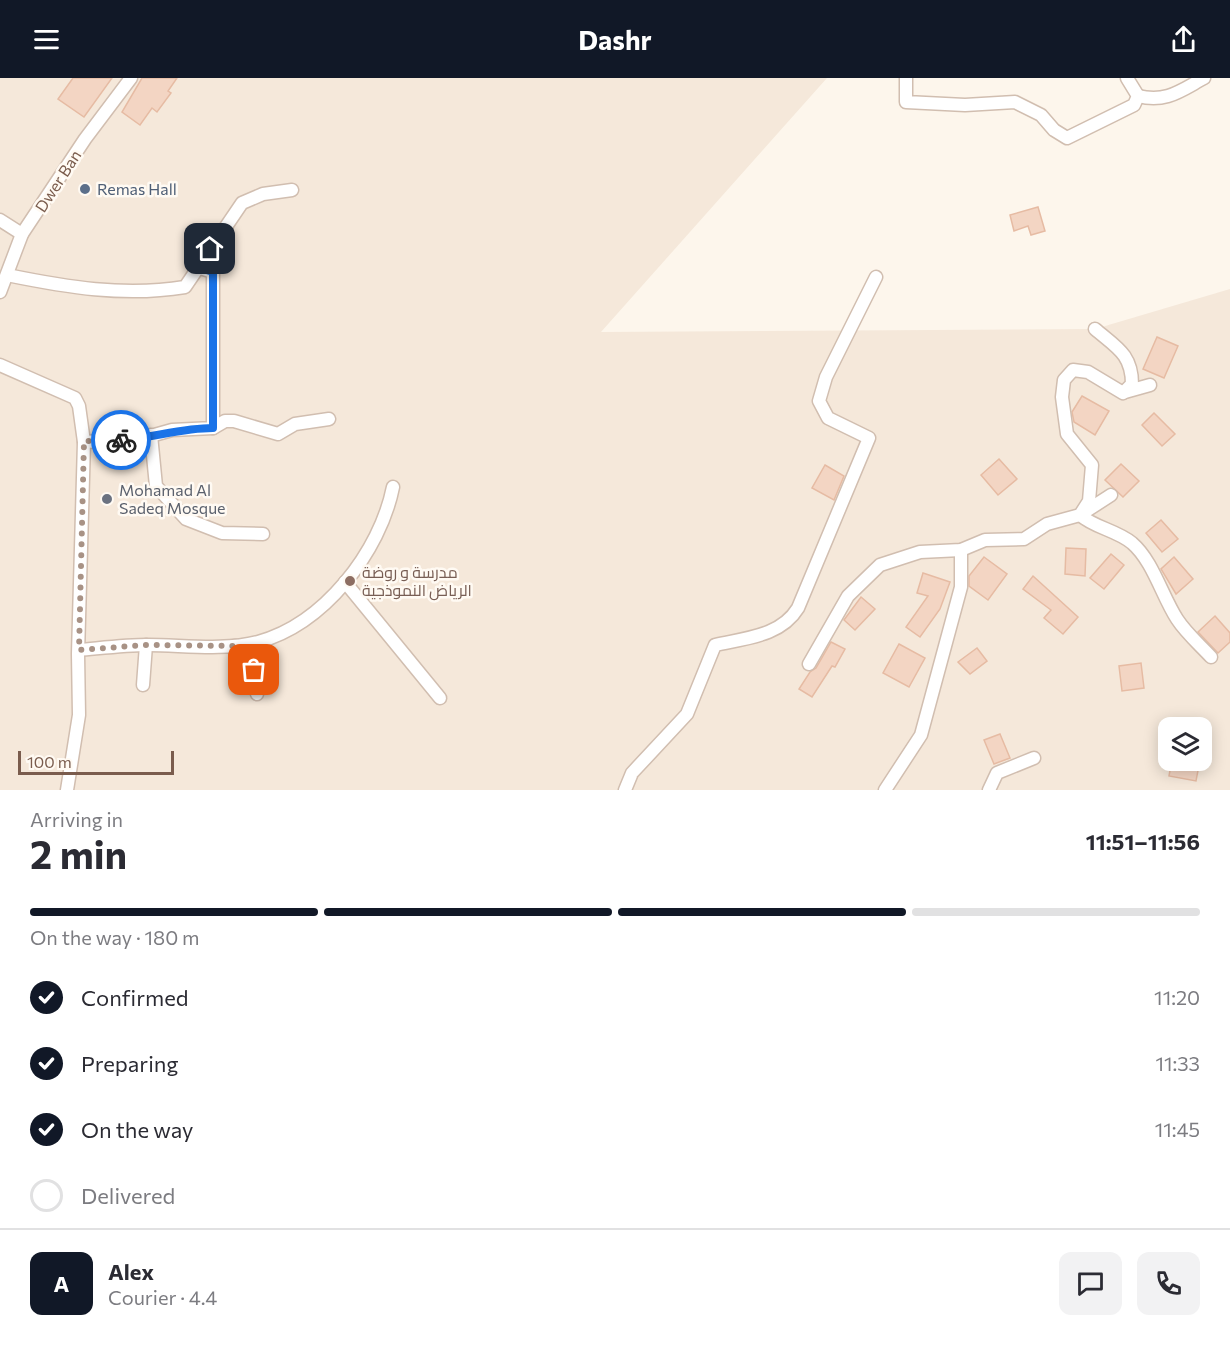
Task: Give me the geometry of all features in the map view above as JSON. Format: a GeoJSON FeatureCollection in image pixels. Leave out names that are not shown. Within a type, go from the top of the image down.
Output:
{"type":"FeatureCollection","features":[{"type":"Feature","properties":{"kind":"street","name":"Dwer Ban"},"geometry":{"type":"LineString","coordinates":[[0,292],[22,234],[85,139],[131,78]]}},
{"type":"Feature","properties":{"kind":"street"},"geometry":{"type":"LineString","coordinates":[[906,78],[906,102],[965,105],[1015,102],[1041,115],[1054,130],[1067,138],[1134,105],[1138,96]]}},
{"type":"Feature","properties":{"kind":"street"},"geometry":{"type":"LineString","coordinates":[[1127,78],[1138,96],[1154,100],[1169,97],[1204,78]]}},
{"type":"Feature","properties":{"kind":"street"},"geometry":{"type":"LineString","coordinates":[[7,275],[93,290],[152,292],[185,287],[242,203],[263,194],[292,190]]}},
{"type":"Feature","properties":{"kind":"street"},"geometry":{"type":"LineString","coordinates":[[0,220],[22,234]]}},
{"type":"Feature","properties":{"kind":"street"},"geometry":{"type":"LineString","coordinates":[[200,268],[213,272],[214,280],[213,428]]}},
{"type":"Feature","properties":{"kind":"street"},"geometry":{"type":"LineString","coordinates":[[625,790],[632,773],[687,714],[716,645],[765,634],[789,622],[798,608],[869,438],[828,418],[819,401],[826,377],[876,277]]}},
{"type":"Feature","properties":{"kind":"street"},"geometry":{"type":"LineString","coordinates":[[1095,329],[1123,352],[1132,368],[1132,384],[1124,393]]}},
{"type":"Feature","properties":{"kind":"street"},"geometry":{"type":"LineString","coordinates":[[0,365],[75,398],[79,406],[84,441],[79,715],[67,790]]}},
{"type":"Feature","properties":{"kind":"street"},"geometry":{"type":"LineString","coordinates":[[1080,514],[1089,501],[1092,465],[1066,434],[1062,397],[1064,380],[1073,370],[1088,372],[1124,393],[1150,385]]}},
{"type":"Feature","properties":{"kind":"street"},"geometry":{"type":"LineString","coordinates":[[84,441],[140,439],[172,430],[213,428],[225,421],[234,421],[278,434],[295,424],[329,419]]}},
{"type":"Feature","properties":{"kind":"street"},"geometry":{"type":"LineString","coordinates":[[151,435],[156,486],[186,519],[222,533],[263,534]]}},
{"type":"Feature","properties":{"kind":"street"},"geometry":{"type":"LineString","coordinates":[[79,650],[146,645],[235,646],[258,642],[286,630],[319,608],[345,582],[388,510],[393,487]]}},
{"type":"Feature","properties":{"kind":"street"},"geometry":{"type":"LineString","coordinates":[[809,664],[848,596],[880,565],[920,552],[961,550],[985,540],[1024,539],[1047,524],[1080,514],[1111,495]]}},
{"type":"Feature","properties":{"kind":"street"},"geometry":{"type":"LineString","coordinates":[[1080,514],[1092,525],[1109,531],[1132,544],[1145,560],[1179,621],[1212,657]]}},
{"type":"Feature","properties":{"kind":"street"},"geometry":{"type":"LineString","coordinates":[[885,790],[921,735],[961,587],[961,550]]}},
{"type":"Feature","properties":{"kind":"street"},"geometry":{"type":"LineString","coordinates":[[345,582],[440,698]]}},
{"type":"Feature","properties":{"kind":"street"},"geometry":{"type":"LineString","coordinates":[[143,685],[146,645]]}},
{"type":"Feature","properties":{"kind":"street"},"geometry":{"type":"LineString","coordinates":[[235,646],[259,680],[257,694]]}},
{"type":"Feature","properties":{"kind":"street"},"geometry":{"type":"LineString","coordinates":[[989,790],[997,773],[1034,758]]}},
{"type":"Feature","properties":{"kind":"shaded area"},"geometry":{"type":"Polygon","coordinates":[[[0,78],[827,78],[601,332],[1095,329],[1230,289],[1230,790],[0,790],[0,78]]]}},
{"type":"Feature","properties":{"kind":"building"},"geometry":{"type":"Polygon","coordinates":[[[73,78],[112,78],[84,117],[58,99],[73,78]]]}},
{"type":"Feature","properties":{"kind":"building"},"geometry":{"type":"Polygon","coordinates":[[[142,78],[177,78],[168,91],[171,93],[157,112],[152,108],[140,125],[122,112],[142,78]]]}},
{"type":"Feature","properties":{"kind":"building"},"geometry":{"type":"Polygon","coordinates":[[[1038,207],[1045,231],[1031,235],[1028,226],[1014,231],[1010,215],[1038,207]]]}},
{"type":"Feature","properties":{"kind":"building"},"geometry":{"type":"Polygon","coordinates":[[[1157,337],[1178,346],[1164,378],[1143,369],[1157,337]]]}},
{"type":"Feature","properties":{"kind":"building"},"geometry":{"type":"Polygon","coordinates":[[[1082,396],[1109,411],[1095,435],[1074,422],[1072,412],[1082,396]]]}},
{"type":"Feature","properties":{"kind":"building"},"geometry":{"type":"Polygon","coordinates":[[[1154,413],[1175,434],[1162,446],[1142,425],[1154,413]]]}},
{"type":"Feature","properties":{"kind":"building"},"geometry":{"type":"Polygon","coordinates":[[[999,459],[1017,479],[998,495],[981,475],[999,459]]]}},
{"type":"Feature","properties":{"kind":"building"},"geometry":{"type":"Polygon","coordinates":[[[1121,464],[1139,481],[1123,497],[1105,480],[1121,464]]]}},
{"type":"Feature","properties":{"kind":"building"},"geometry":{"type":"Polygon","coordinates":[[[825,465],[844,476],[834,500],[812,488],[825,465]]]}},
{"type":"Feature","properties":{"kind":"building"},"geometry":{"type":"Polygon","coordinates":[[[1161,520],[1178,539],[1162,552],[1146,533],[1161,520]]]}},
{"type":"Feature","properties":{"kind":"building"},"geometry":{"type":"Polygon","coordinates":[[[1066,548],[1086,549],[1085,576],[1065,574],[1066,548]]]}},
{"type":"Feature","properties":{"kind":"building"},"geometry":{"type":"Polygon","coordinates":[[[1111,554],[1124,565],[1104,589],[1090,578],[1111,554]]]}},
{"type":"Feature","properties":{"kind":"building"},"geometry":{"type":"Polygon","coordinates":[[[984,557],[1007,574],[988,600],[969,586],[969,576],[984,557]]]}},
{"type":"Feature","properties":{"kind":"building"},"geometry":{"type":"Polygon","coordinates":[[[1174,557],[1193,579],[1176,594],[1161,569],[1174,557]]]}},
{"type":"Feature","properties":{"kind":"building"},"geometry":{"type":"Polygon","coordinates":[[[923,573],[950,582],[940,609],[920,637],[906,627],[928,596],[917,593],[923,573]]]}},
{"type":"Feature","properties":{"kind":"building"},"geometry":{"type":"Polygon","coordinates":[[[1033,576],[1078,617],[1063,634],[1044,618],[1051,610],[1023,589],[1033,576]]]}},
{"type":"Feature","properties":{"kind":"building"},"geometry":{"type":"Polygon","coordinates":[[[861,597],[875,609],[855,630],[844,620],[861,597]]]}},
{"type":"Feature","properties":{"kind":"building"},"geometry":{"type":"Polygon","coordinates":[[[1215,616],[1230,633],[1230,642],[1218,653],[1198,632],[1215,616]]]}},
{"type":"Feature","properties":{"kind":"building"},"geometry":{"type":"Polygon","coordinates":[[[831,642],[845,649],[835,667],[832,666],[812,697],[799,689],[810,672],[816,668],[831,642]]]}},
{"type":"Feature","properties":{"kind":"building"},"geometry":{"type":"Polygon","coordinates":[[[899,644],[925,658],[909,687],[883,673],[899,644]]]}},
{"type":"Feature","properties":{"kind":"building"},"geometry":{"type":"Polygon","coordinates":[[[977,648],[987,661],[970,674],[958,662],[977,648]]]}},
{"type":"Feature","properties":{"kind":"building"},"geometry":{"type":"Polygon","coordinates":[[[1141,663],[1144,688],[1122,691],[1119,666],[1141,663]]]}},
{"type":"Feature","properties":{"kind":"building"},"geometry":{"type":"Polygon","coordinates":[[[1000,734],[1010,758],[994,764],[984,740],[1000,734]]]}},
{"type":"Feature","properties":{"kind":"building"},"geometry":{"type":"Polygon","coordinates":[[[1170,771],[1198,771],[1196,781],[1169,776],[1170,771]]]}},
{"type":"Feature","properties":{"kind":"way so far"},"geometry":{"type":"LineString","coordinates":[[121,440],[84,441],[79,650],[146,645],[235,646],[254,670]]}},
{"type":"Feature","properties":{"kind":"place","name":"Remas Hall"},"geometry":{"type":"Point","coordinates":[85,189]}},
{"type":"Feature","properties":{"kind":"place","name":"Mohamad Al Sadeq Mosque"},"geometry":{"type":"Point","coordinates":[107,499]}},
{"type":"Feature","properties":{"kind":"place","name":"مدرسة و روضة الرياض النموذجية"},"geometry":{"type":"Point","coordinates":[350,581]}},
{"type":"Feature","properties":{"kind":"route"},"geometry":{"type":"LineString","coordinates":[[121,440],[140,439],[172,430],[213,428],[213,272],[200,268],[210,249]]}}]}
